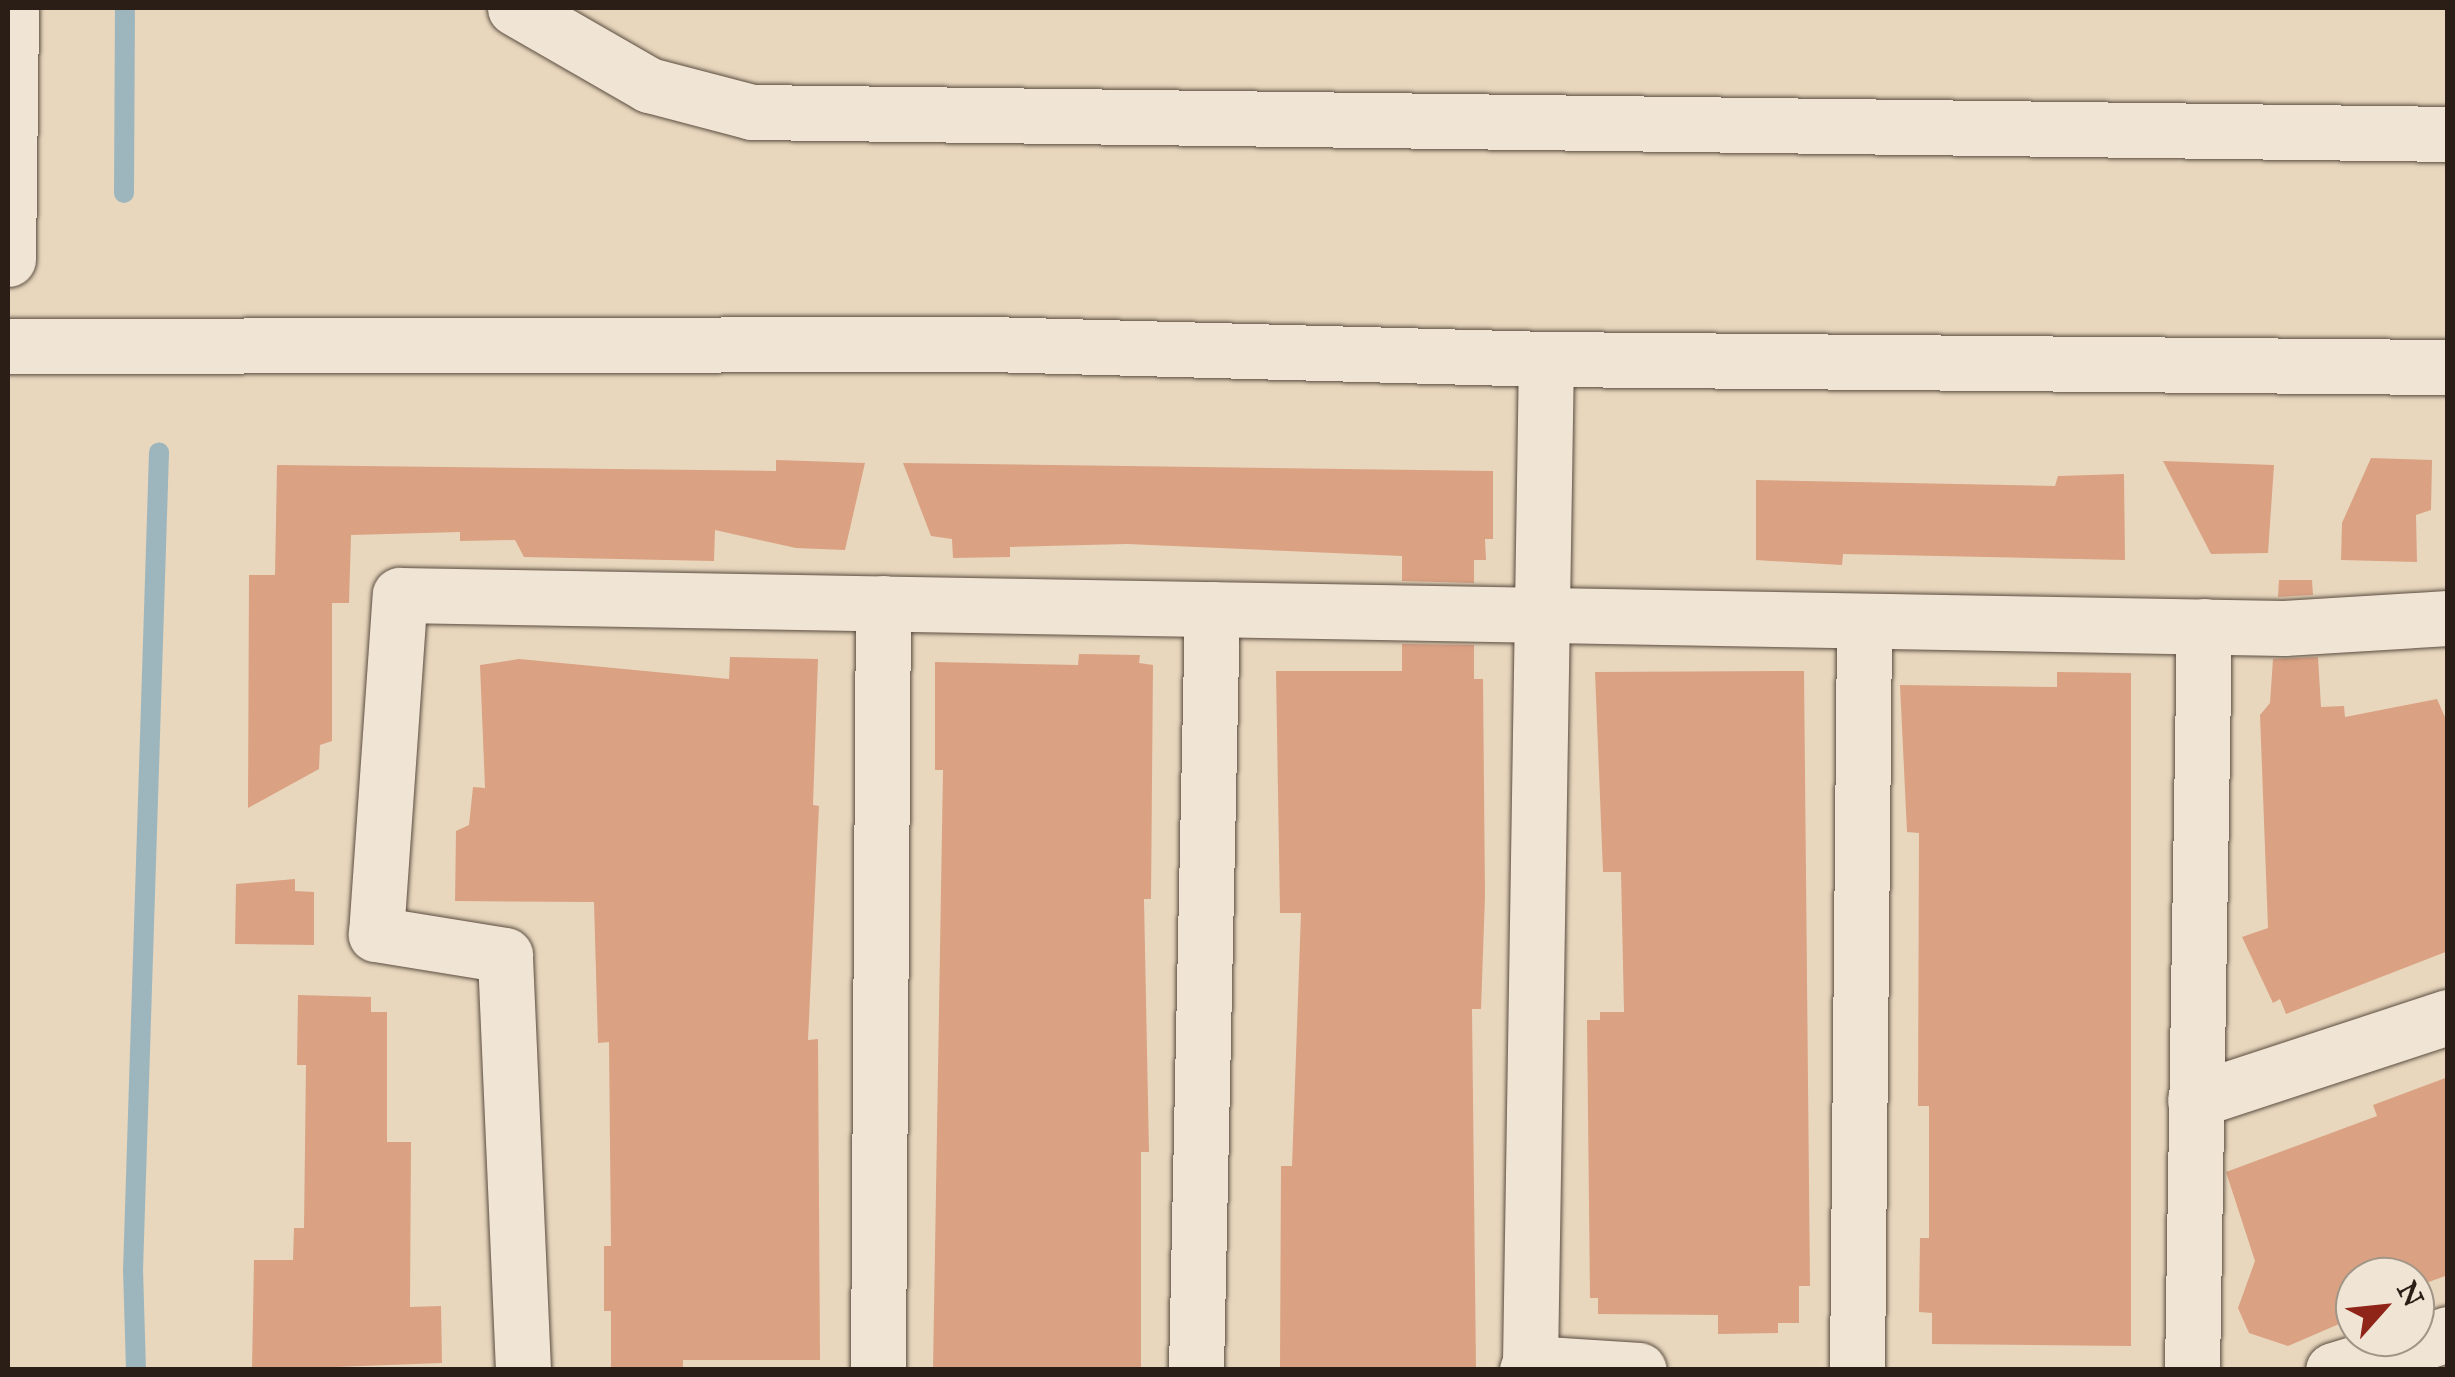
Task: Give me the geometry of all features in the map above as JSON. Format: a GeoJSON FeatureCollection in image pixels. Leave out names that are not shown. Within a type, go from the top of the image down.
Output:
{"type":"FeatureCollection","features":[{"type":"Feature","properties":{"kind":"street"},"geometry":{"type":"LineString","coordinates":[[8,259],[11,8]]}},
{"type":"Feature","properties":{"kind":"street"},"geometry":{"type":"LineString","coordinates":[[515,8],[649,85],[752,112],[2448,134]]}},
{"type":"Feature","properties":{"kind":"street"},"geometry":{"type":"LineString","coordinates":[[8,346],[988,344],[1546,359],[2448,366]]}},
{"type":"Feature","properties":{"kind":"street"},"geometry":{"type":"LineString","coordinates":[[1546,359],[1529,1366],[1639,1370]]}},
{"type":"Feature","properties":{"kind":"street"},"geometry":{"type":"LineString","coordinates":[[524,1370],[505,956],[376,934],[400,595],[2204,626],[2448,618]]}},
{"type":"Feature","properties":{"kind":"street"},"geometry":{"type":"LineString","coordinates":[[878,1370],[883,603]]}},
{"type":"Feature","properties":{"kind":"street"},"geometry":{"type":"LineString","coordinates":[[1196,1370],[1212,609]]}},
{"type":"Feature","properties":{"kind":"street"},"geometry":{"type":"LineString","coordinates":[[1857,1370],[1864,620]]}},
{"type":"Feature","properties":{"kind":"street"},"geometry":{"type":"LineString","coordinates":[[2192,1370],[2204,626]]}},
{"type":"Feature","properties":{"kind":"street"},"geometry":{"type":"LineString","coordinates":[[2195,1100],[2448,1017]]}},
{"type":"Feature","properties":{"kind":"street"},"geometry":{"type":"LineString","coordinates":[[2333,1370],[2396,1361],[2448,1334]]}},
{"type":"Feature","properties":{"kind":"building"},"geometry":{"type":"Polygon","coordinates":[[[2371,458],[2432,460],[2431,510],[2416,515],[2417,562],[2341,560],[2342,523],[2371,458]]]}},
{"type":"Feature","properties":{"kind":"building"},"geometry":{"type":"Polygon","coordinates":[[[776,460],[865,463],[845,550],[796,548],[715,530],[714,561],[524,557],[515,540],[460,541],[460,532],[351,535],[349,603],[332,603],[332,741],[320,745],[319,769],[248,808],[249,575],[275,575],[277,465],[776,471],[776,460]]]}},
{"type":"Feature","properties":{"kind":"building"},"geometry":{"type":"Polygon","coordinates":[[[2163,461],[2274,465],[2268,553],[2211,554],[2163,461]]]}},
{"type":"Feature","properties":{"kind":"building"},"geometry":{"type":"Polygon","coordinates":[[[903,463],[1493,471],[1493,539],[1485,539],[1486,560],[1474,560],[1474,583],[1402,581],[1402,556],[1127,544],[1010,547],[1010,557],[953,558],[952,539],[931,536],[903,463]]]}},
{"type":"Feature","properties":{"kind":"building"},"geometry":{"type":"Polygon","coordinates":[[[2124,474],[2125,560],[1843,554],[1842,565],[1756,560],[1756,480],[2055,486],[2058,476],[2124,474]]]}},
{"type":"Feature","properties":{"kind":"building"},"geometry":{"type":"Polygon","coordinates":[[[2279,580],[2312,580],[2313,595],[2278,597],[2279,580]]]}},
{"type":"Feature","properties":{"kind":"building"},"geometry":{"type":"Polygon","coordinates":[[[1402,644],[1474,645],[1474,679],[1483,679],[1485,896],[1481,1009],[1472,1009],[1476,1370],[1280,1370],[1281,1166],[1292,1166],[1301,913],[1280,913],[1276,671],[1402,671],[1402,644]]]}},
{"type":"Feature","properties":{"kind":"building"},"geometry":{"type":"Polygon","coordinates":[[[1079,654],[1140,655],[1139,663],[1153,665],[1151,899],[1144,899],[1149,1152],[1141,1152],[1141,1370],[933,1370],[943,770],[935,770],[935,662],[1078,665],[1079,654]]]}},
{"type":"Feature","properties":{"kind":"building"},"geometry":{"type":"Polygon","coordinates":[[[730,657],[818,659],[813,805],[819,806],[808,1040],[818,1039],[820,1360],[683,1360],[683,1370],[611,1370],[611,1311],[604,1311],[604,1246],[611,1246],[609,1042],[598,1043],[594,902],[455,901],[456,831],[469,825],[473,787],[485,788],[480,665],[519,659],[729,679],[730,657]]]}},
{"type":"Feature","properties":{"kind":"building"},"geometry":{"type":"Polygon","coordinates":[[[2318,657],[2321,707],[2344,706],[2345,717],[2437,699],[2448,724],[2448,951],[2286,1014],[2280,999],[2273,1003],[2242,937],[2268,928],[2260,715],[2270,703],[2273,659],[2318,657]]]}},
{"type":"Feature","properties":{"kind":"building"},"geometry":{"type":"Polygon","coordinates":[[[1804,671],[1810,1286],[1799,1286],[1799,1323],[1778,1323],[1778,1333],[1718,1334],[1718,1315],[1598,1314],[1598,1298],[1590,1298],[1587,1020],[1600,1020],[1600,1012],[1624,1012],[1621,872],[1603,872],[1595,672],[1804,671]]]}},
{"type":"Feature","properties":{"kind":"building"},"geometry":{"type":"Polygon","coordinates":[[[2057,672],[2131,673],[2131,1346],[1932,1344],[1932,1313],[1919,1312],[1920,1238],[1929,1238],[1929,1106],[1918,1106],[1919,833],[1907,832],[1900,685],[2057,687],[2057,672]]]}},
{"type":"Feature","properties":{"kind":"building"},"geometry":{"type":"Polygon","coordinates":[[[295,879],[295,891],[314,892],[314,945],[235,944],[236,884],[295,879]]]}},
{"type":"Feature","properties":{"kind":"building"},"geometry":{"type":"Polygon","coordinates":[[[298,995],[371,997],[371,1012],[387,1012],[387,1142],[411,1142],[410,1307],[441,1306],[442,1363],[252,1370],[254,1260],[293,1260],[294,1228],[304,1228],[306,1065],[297,1065],[298,995]]]}},
{"type":"Feature","properties":{"kind":"building"},"geometry":{"type":"Polygon","coordinates":[[[2448,1077],[2448,1275],[2435,1280],[2435,1257],[2335,1257],[2335,1326],[2288,1346],[2249,1333],[2238,1308],[2255,1261],[2226,1172],[2377,1116],[2373,1105],[2448,1077]]]}},
{"type":"Feature","properties":{"kind":"waterway"},"geometry":{"type":"LineString","coordinates":[[124,193],[125,8]]}},
{"type":"Feature","properties":{"kind":"waterway"},"geometry":{"type":"LineString","coordinates":[[136,1370],[133,1271],[159,452]]}}]}
